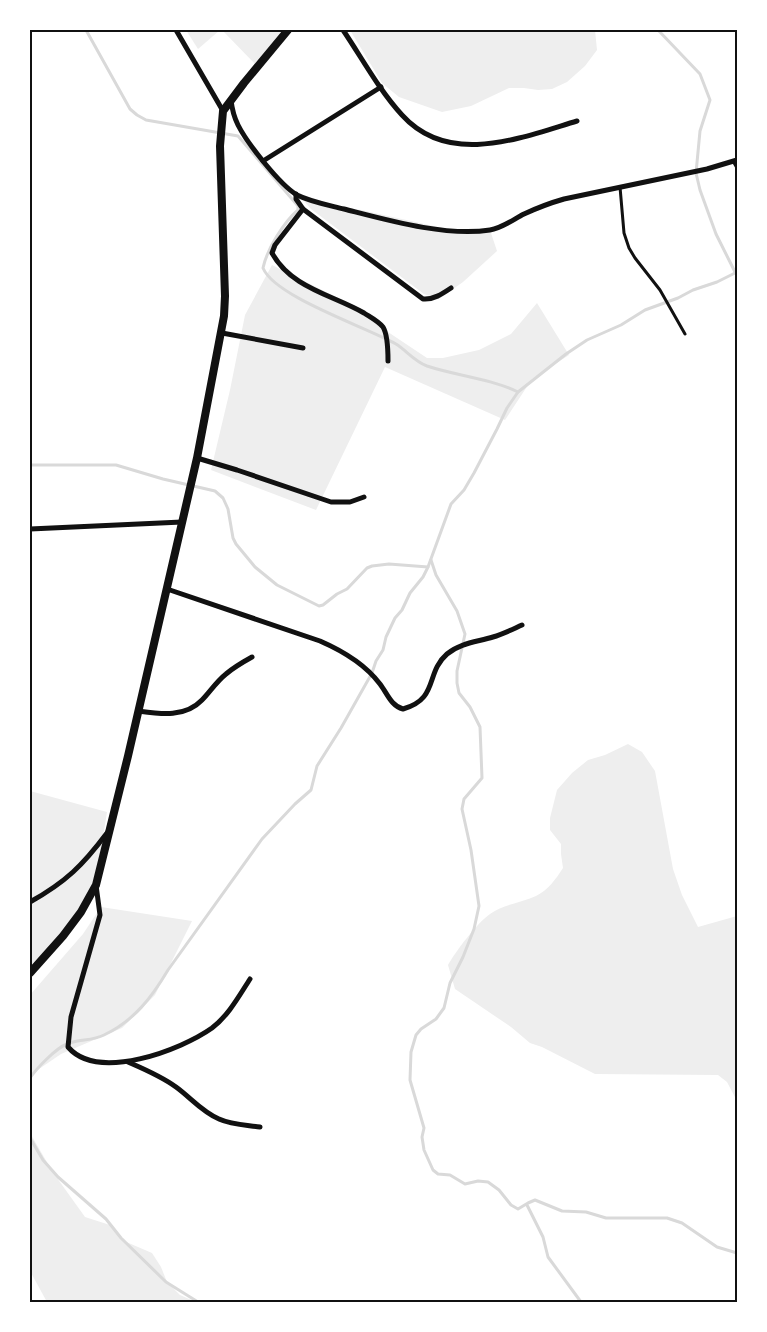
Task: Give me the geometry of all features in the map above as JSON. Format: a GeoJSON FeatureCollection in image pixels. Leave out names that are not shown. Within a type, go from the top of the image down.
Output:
{"type":"FeatureCollection","features":[{"type":"Feature","properties":{"kind":"street"},"geometry":{"type":"LineString","coordinates":[[176,30],[223,111]]}},
{"type":"Feature","properties":{"kind":"street"},"geometry":{"type":"LineString","coordinates":[[30,973],[64,936],[96,886],[197,458],[222,333],[225,296],[220,146],[223,111],[288,30]]}},
{"type":"Feature","properties":{"kind":"street"},"geometry":{"type":"LineString","coordinates":[[343,30],[402,115],[426,135],[456,144],[479,145],[508,141],[577,122]]}},
{"type":"Feature","properties":{"kind":"street"},"geometry":{"type":"LineString","coordinates":[[263,160],[381,87]]}},
{"type":"Feature","properties":{"kind":"street"},"geometry":{"type":"LineString","coordinates":[[231,100],[233,114],[250,144],[284,184],[296,194],[330,206],[393,221],[453,231],[493,229],[543,205],[706,169],[735,160]]}},
{"type":"Feature","properties":{"kind":"street"},"geometry":{"type":"LineString","coordinates":[[296,194],[296,199],[303,209],[423,299],[426,300],[437,296],[451,288]]}},
{"type":"Feature","properties":{"kind":"street"},"geometry":{"type":"LineString","coordinates":[[303,209],[275,245],[272,253],[274,257],[284,269],[302,283],[350,306],[382,326],[385,331],[388,361]]}},
{"type":"Feature","properties":{"kind":"street"},"geometry":{"type":"LineString","coordinates":[[222,333],[303,348]]}},
{"type":"Feature","properties":{"kind":"street"},"geometry":{"type":"LineString","coordinates":[[197,458],[331,502],[350,502],[364,497]]}},
{"type":"Feature","properties":{"kind":"street"},"geometry":{"type":"LineString","coordinates":[[30,529],[182,522]]}},
{"type":"Feature","properties":{"kind":"street"},"geometry":{"type":"LineString","coordinates":[[166,589],[338,648],[363,666],[377,680],[396,707],[403,709],[422,700],[442,660],[453,650],[460,646],[495,637],[522,625]]}},
{"type":"Feature","properties":{"kind":"street"},"geometry":{"type":"LineString","coordinates":[[138,711],[168,714],[191,709],[226,674],[252,657]]}},
{"type":"Feature","properties":{"kind":"street"},"geometry":{"type":"LineString","coordinates":[[30,902],[55,887],[77,870],[92,854],[111,828]]}},
{"type":"Feature","properties":{"kind":"street"},"geometry":{"type":"LineString","coordinates":[[96,886],[100,914],[71,1017],[68,1047],[79,1057],[103,1062],[128,1062],[143,1060],[169,1050],[212,1027],[227,1013],[250,979]]}},
{"type":"Feature","properties":{"kind":"street"},"geometry":{"type":"LineString","coordinates":[[128,1062],[157,1075],[212,1116],[237,1124],[260,1126]]}},
{"type":"Feature","properties":{"kind":"lane"},"geometry":{"type":"LineString","coordinates":[[735,160],[737,168]]}},
{"type":"Feature","properties":{"kind":"lane"},"geometry":{"type":"LineString","coordinates":[[620,187],[624,233],[629,248],[634,258],[660,290],[685,334]]}},
{"type":"Feature","properties":{"kind":"shaded area"},"geometry":{"type":"Polygon","coordinates":[[[186,30],[220,30],[198,49],[186,30]]]}},
{"type":"Feature","properties":{"kind":"shaded area"},"geometry":{"type":"Polygon","coordinates":[[[222,30],[292,30],[258,67],[222,30]]]}},
{"type":"Feature","properties":{"kind":"shaded area"},"geometry":{"type":"Polygon","coordinates":[[[350,30],[595,30],[597,50],[585,66],[567,82],[552,89],[509,88],[471,106],[442,112],[399,97],[382,83],[350,30]]]}},
{"type":"Feature","properties":{"kind":"shaded area"},"geometry":{"type":"Polygon","coordinates":[[[304,201],[361,210],[447,229],[491,233],[497,251],[463,282],[439,299],[424,294],[311,209],[304,201]]]}},
{"type":"Feature","properties":{"kind":"shaded area"},"geometry":{"type":"Polygon","coordinates":[[[272,265],[350,304],[427,358],[443,358],[479,350],[511,334],[537,303],[569,355],[532,379],[505,420],[385,367],[316,510],[211,470],[245,315],[272,265]]]}},
{"type":"Feature","properties":{"kind":"shaded area"},"geometry":{"type":"Polygon","coordinates":[[[628,744],[642,752],[655,771],[673,869],[682,895],[698,927],[737,916],[737,1101],[727,1082],[718,1075],[595,1074],[542,1047],[530,1043],[511,1027],[455,989],[448,965],[473,930],[495,911],[540,894],[551,884],[563,868],[561,844],[550,830],[550,818],[557,790],[572,773],[588,760],[605,755],[628,744]]]}},
{"type":"Feature","properties":{"kind":"shaded area"},"geometry":{"type":"Polygon","coordinates":[[[30,791],[107,812],[96,869],[81,910],[63,934],[30,966],[30,791]]]}},
{"type":"Feature","properties":{"kind":"shaded area"},"geometry":{"type":"Polygon","coordinates":[[[101,907],[192,921],[155,995],[122,1028],[61,1054],[36,1071],[30,1079],[30,995],[83,934],[101,907]]]}},
{"type":"Feature","properties":{"kind":"shaded area"},"geometry":{"type":"Polygon","coordinates":[[[30,1133],[52,1171],[85,1217],[113,1226],[124,1241],[152,1253],[161,1267],[167,1282],[180,1295],[196,1302],[47,1302],[30,1271],[30,1133]]]}},
{"type":"Feature","properties":{"kind":"waterway"},"geometry":{"type":"LineString","coordinates":[[86,30],[130,109],[137,115],[146,120],[238,136],[298,206],[298,210],[287,221],[277,236],[265,261],[263,268],[271,279],[302,300],[396,344],[422,364],[496,383],[518,392]]}},
{"type":"Feature","properties":{"kind":"waterway"},"geometry":{"type":"LineString","coordinates":[[658,30],[700,74],[710,100],[700,131],[696,173],[716,234],[735,272]]}},
{"type":"Feature","properties":{"kind":"waterway"},"geometry":{"type":"LineString","coordinates":[[30,1078],[47,1059],[63,1046],[72,1042],[95,1038],[115,1029],[149,999],[262,839],[311,790],[317,766],[372,673],[395,618],[402,610],[410,593],[423,577],[428,567],[451,504],[464,490],[507,408],[518,392],[587,340],[621,325],[645,310],[717,282],[737,272]]}},
{"type":"Feature","properties":{"kind":"waterway"},"geometry":{"type":"LineString","coordinates":[[30,465],[116,465],[163,479],[215,491],[223,498],[228,509],[233,538],[236,544],[255,567],[277,585],[319,606],[347,589],[367,568],[372,566],[389,564],[428,567]]}},
{"type":"Feature","properties":{"kind":"waterway"},"geometry":{"type":"LineString","coordinates":[[431,560],[436,575],[457,611],[465,634],[457,671],[457,683],[459,693],[470,707],[480,727],[482,778],[464,799],[462,809],[471,850],[479,906],[474,929],[450,983],[444,1008],[436,1019],[421,1029],[416,1035],[411,1052],[410,1080],[424,1128],[422,1137],[424,1150],[433,1170],[438,1174],[450,1175],[465,1184],[478,1181],[488,1182],[499,1190],[511,1205],[518,1209],[535,1200],[562,1211],[586,1212],[606,1218],[667,1218],[682,1223],[717,1247],[737,1253]]}},
{"type":"Feature","properties":{"kind":"waterway"},"geometry":{"type":"LineString","coordinates":[[30,1138],[43,1160],[58,1177],[106,1219],[121,1238],[166,1282],[198,1302]]}},
{"type":"Feature","properties":{"kind":"waterway"},"geometry":{"type":"LineString","coordinates":[[527,1205],[543,1237],[548,1257],[581,1302]]}}]}
